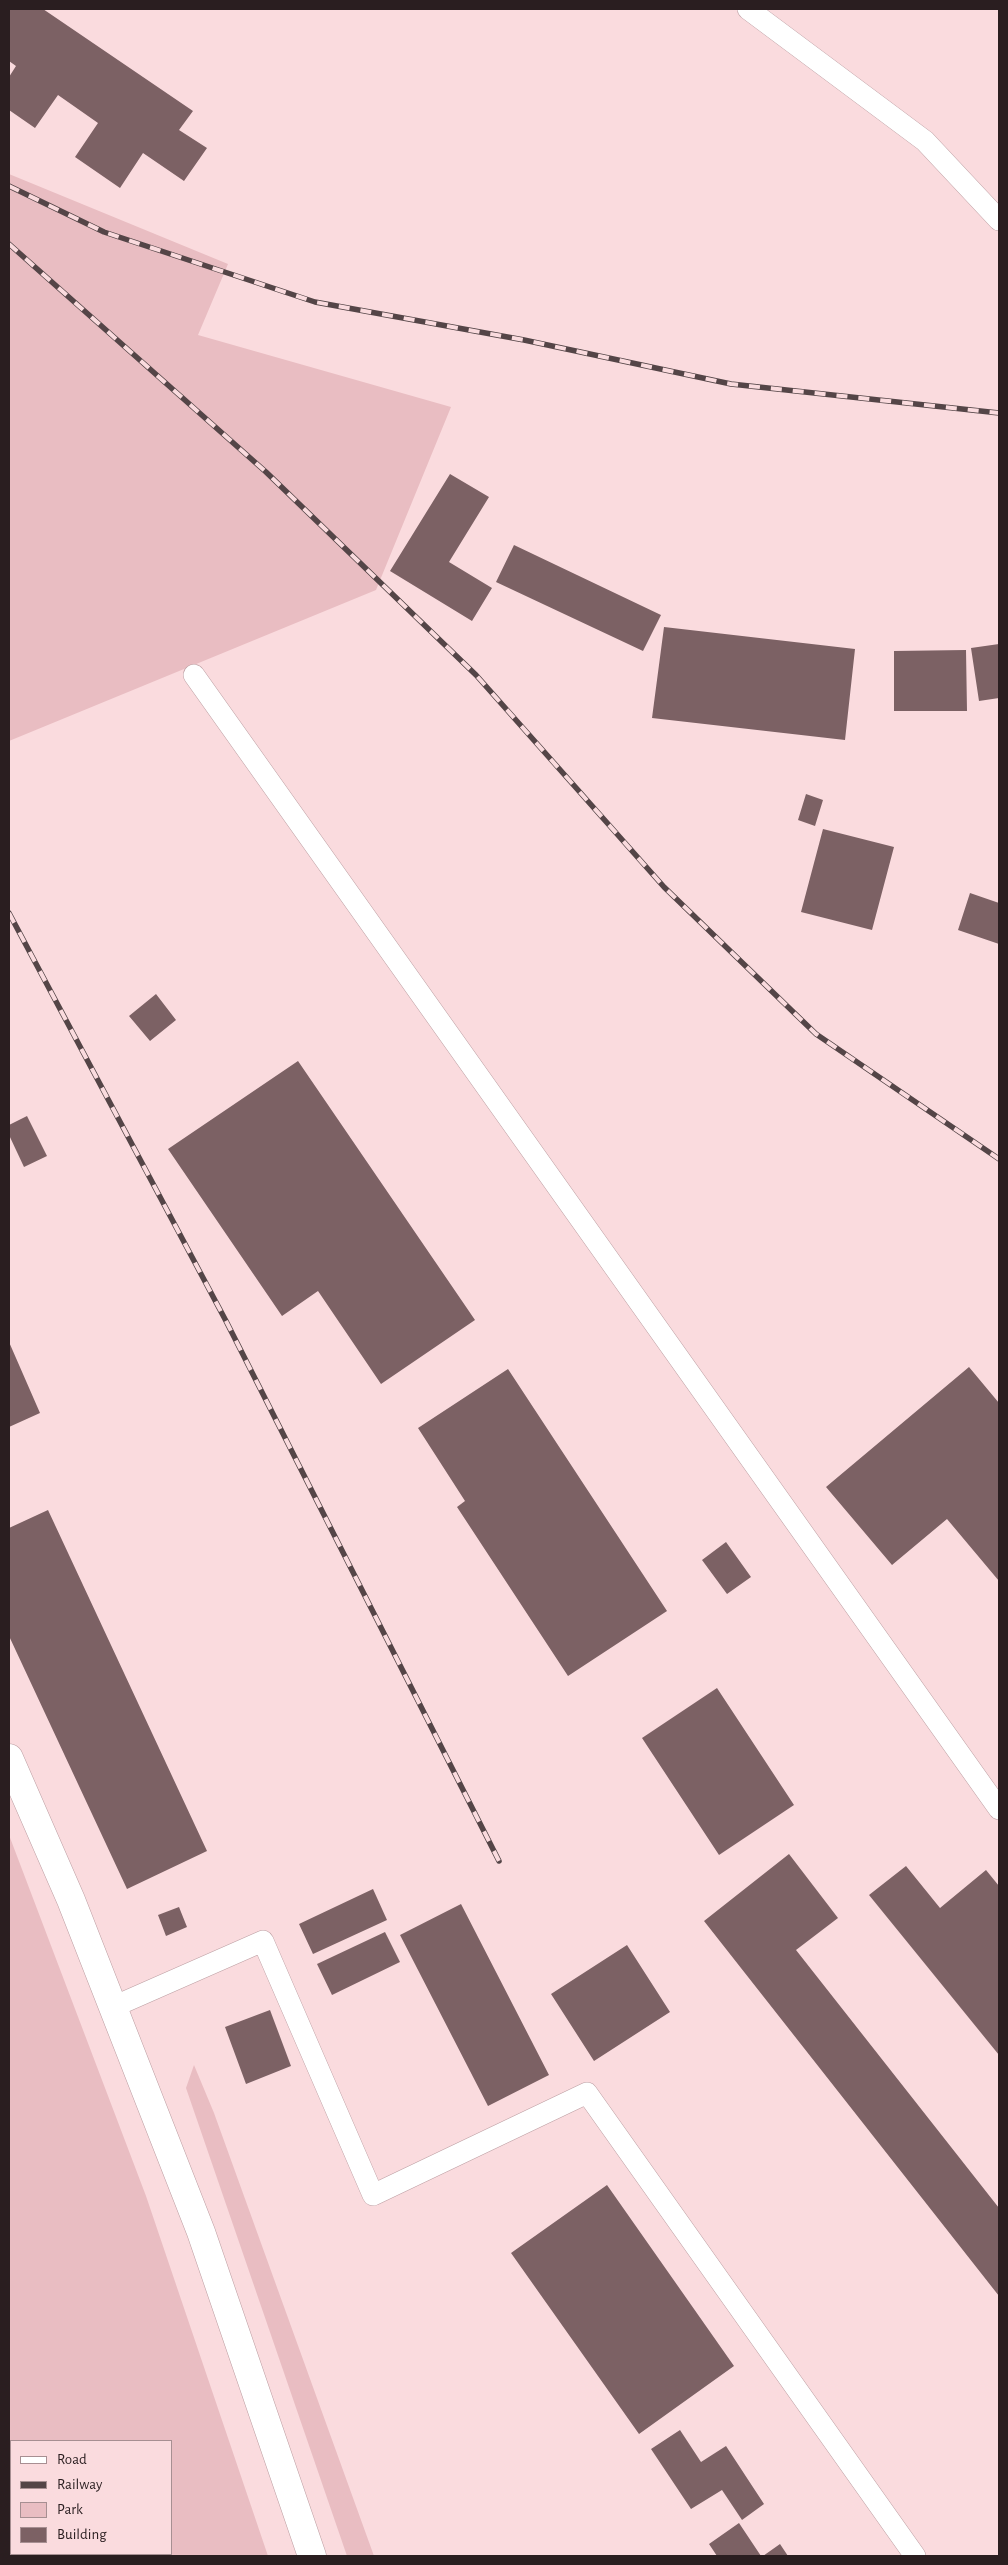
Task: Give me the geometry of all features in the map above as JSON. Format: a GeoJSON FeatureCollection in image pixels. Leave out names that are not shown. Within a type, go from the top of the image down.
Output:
{"type":"FeatureCollection","features":[{"type":"Feature","properties":{"kind":"street"},"geometry":{"type":"LineString","coordinates":[[9,1758],[70,1900],[201,2232],[312,2556]]}},
{"type":"Feature","properties":{"kind":"lane"},"geometry":{"type":"LineString","coordinates":[[748,9],[925,141],[999,220]]}},
{"type":"Feature","properties":{"kind":"lane"},"geometry":{"type":"LineString","coordinates":[[194,675],[999,1809]]}},
{"type":"Feature","properties":{"kind":"lane"},"geometry":{"type":"LineString","coordinates":[[112,2007],[263,1941],[373,2195],[588,2093],[915,2556]]}},
{"type":"Feature","properties":{"kind":"green space"},"geometry":{"type":"Polygon","coordinates":[[[9,174],[228,264],[198,335],[451,407],[376,590],[9,741],[9,174]]]}},
{"type":"Feature","properties":{"kind":"green space"},"geometry":{"type":"Polygon","coordinates":[[[9,1835],[146,2196],[268,2556],[9,2556],[9,1835]]]}},
{"type":"Feature","properties":{"kind":"green space"},"geometry":{"type":"Polygon","coordinates":[[[194,2065],[214,2113],[374,2556],[347,2556],[186,2088],[194,2065]]]}},
{"type":"Feature","properties":{"kind":"building"},"geometry":{"type":"Polygon","coordinates":[[[9,9],[43,9],[193,111],[179,130],[207,148],[184,181],[143,153],[120,188],[75,157],[98,123],[58,95],[35,128],[9,110],[9,77],[16,66],[9,61],[9,9]]]}},
{"type":"Feature","properties":{"kind":"building"},"geometry":{"type":"Polygon","coordinates":[[[450,474],[489,497],[449,562],[492,588],[472,621],[390,571],[450,474]]]}},
{"type":"Feature","properties":{"kind":"building"},"geometry":{"type":"Polygon","coordinates":[[[514,545],[661,615],[643,651],[496,582],[514,545]]]}},
{"type":"Feature","properties":{"kind":"building"},"geometry":{"type":"Polygon","coordinates":[[[664,627],[855,649],[845,740],[652,718],[664,627]]]}},
{"type":"Feature","properties":{"kind":"building"},"geometry":{"type":"Polygon","coordinates":[[[999,644],[999,698],[979,701],[971,648],[999,644]]]}},
{"type":"Feature","properties":{"kind":"building"},"geometry":{"type":"Polygon","coordinates":[[[966,650],[967,711],[894,711],[894,651],[966,650]]]}},
{"type":"Feature","properties":{"kind":"building"},"geometry":{"type":"Polygon","coordinates":[[[806,794],[823,800],[815,826],[798,820],[806,794]]]}},
{"type":"Feature","properties":{"kind":"building"},"geometry":{"type":"Polygon","coordinates":[[[823,829],[894,847],[872,930],[801,912],[823,829]]]}},
{"type":"Feature","properties":{"kind":"building"},"geometry":{"type":"Polygon","coordinates":[[[970,893],[999,903],[999,944],[958,930],[970,893]]]}},
{"type":"Feature","properties":{"kind":"building"},"geometry":{"type":"Polygon","coordinates":[[[156,994],[176,1020],[150,1041],[129,1016],[156,994]]]}},
{"type":"Feature","properties":{"kind":"building"},"geometry":{"type":"Polygon","coordinates":[[[298,1061],[475,1320],[381,1384],[318,1291],[282,1316],[168,1149],[298,1061]]]}},
{"type":"Feature","properties":{"kind":"building"},"geometry":{"type":"Polygon","coordinates":[[[27,1116],[47,1156],[24,1167],[9,1135],[9,1125],[27,1116]]]}},
{"type":"Feature","properties":{"kind":"building"},"geometry":{"type":"Polygon","coordinates":[[[9,1342],[40,1413],[9,1427],[9,1342]]]}},
{"type":"Feature","properties":{"kind":"building"},"geometry":{"type":"Polygon","coordinates":[[[969,1367],[999,1403],[999,1581],[947,1519],[892,1565],[826,1487],[969,1367]]]}},
{"type":"Feature","properties":{"kind":"building"},"geometry":{"type":"Polygon","coordinates":[[[508,1369],[667,1611],[568,1676],[457,1507],[465,1501],[418,1428],[508,1369]]]}},
{"type":"Feature","properties":{"kind":"building"},"geometry":{"type":"Polygon","coordinates":[[[48,1510],[207,1851],[127,1889],[9,1636],[9,1528],[48,1510]]]}},
{"type":"Feature","properties":{"kind":"building"},"geometry":{"type":"Polygon","coordinates":[[[726,1542],[751,1577],[727,1594],[702,1560],[726,1542]]]}},
{"type":"Feature","properties":{"kind":"building"},"geometry":{"type":"Polygon","coordinates":[[[717,1688],[794,1805],[719,1855],[642,1738],[717,1688]]]}},
{"type":"Feature","properties":{"kind":"building"},"geometry":{"type":"Polygon","coordinates":[[[789,1854],[838,1918],[796,1950],[999,2208],[999,2296],[704,1921],[789,1854]]]}},
{"type":"Feature","properties":{"kind":"building"},"geometry":{"type":"Polygon","coordinates":[[[906,1866],[940,1908],[986,1870],[999,1886],[999,2055],[869,1895],[906,1866]]]}},
{"type":"Feature","properties":{"kind":"building"},"geometry":{"type":"Polygon","coordinates":[[[373,1889],[387,1920],[313,1954],[299,1924],[373,1889]]]}},
{"type":"Feature","properties":{"kind":"building"},"geometry":{"type":"Polygon","coordinates":[[[461,1904],[549,2075],[488,2106],[400,1935],[461,1904]]]}},
{"type":"Feature","properties":{"kind":"building"},"geometry":{"type":"Polygon","coordinates":[[[179,1907],[187,1927],[166,1936],[158,1915],[179,1907]]]}},
{"type":"Feature","properties":{"kind":"building"},"geometry":{"type":"Polygon","coordinates":[[[385,1932],[400,1962],[332,1995],[317,1964],[385,1932]]]}},
{"type":"Feature","properties":{"kind":"building"},"geometry":{"type":"Polygon","coordinates":[[[627,1945],[670,2012],[594,2061],[551,1994],[627,1945]]]}},
{"type":"Feature","properties":{"kind":"building"},"geometry":{"type":"Polygon","coordinates":[[[270,2010],[291,2066],[246,2084],[225,2027],[270,2010]]]}},
{"type":"Feature","properties":{"kind":"building"},"geometry":{"type":"Polygon","coordinates":[[[607,2185],[734,2366],[639,2434],[511,2253],[607,2185]]]}},
{"type":"Feature","properties":{"kind":"building"},"geometry":{"type":"Polygon","coordinates":[[[680,2430],[701,2462],[726,2446],[764,2504],[742,2520],[722,2490],[691,2509],[651,2449],[680,2430]]]}},
{"type":"Feature","properties":{"kind":"building"},"geometry":{"type":"Polygon","coordinates":[[[739,2523],[761,2556],[717,2556],[709,2544],[739,2523]]]}},
{"type":"Feature","properties":{"kind":"building"},"geometry":{"type":"Polygon","coordinates":[[[780,2544],[788,2556],[763,2556],[780,2544]]]}},
{"type":"Feature","properties":{"kind":"railway"},"geometry":{"type":"LineString","coordinates":[[9,186],[104,232],[315,302],[524,340],[731,384],[999,413]]}},
{"type":"Feature","properties":{"kind":"railway"},"geometry":{"type":"LineString","coordinates":[[9,244],[266,472],[476,675],[664,887],[816,1034],[999,1159]]}},
{"type":"Feature","properties":{"kind":"railway"},"geometry":{"type":"LineString","coordinates":[[9,913],[226,1321],[499,1861]]}}]}
